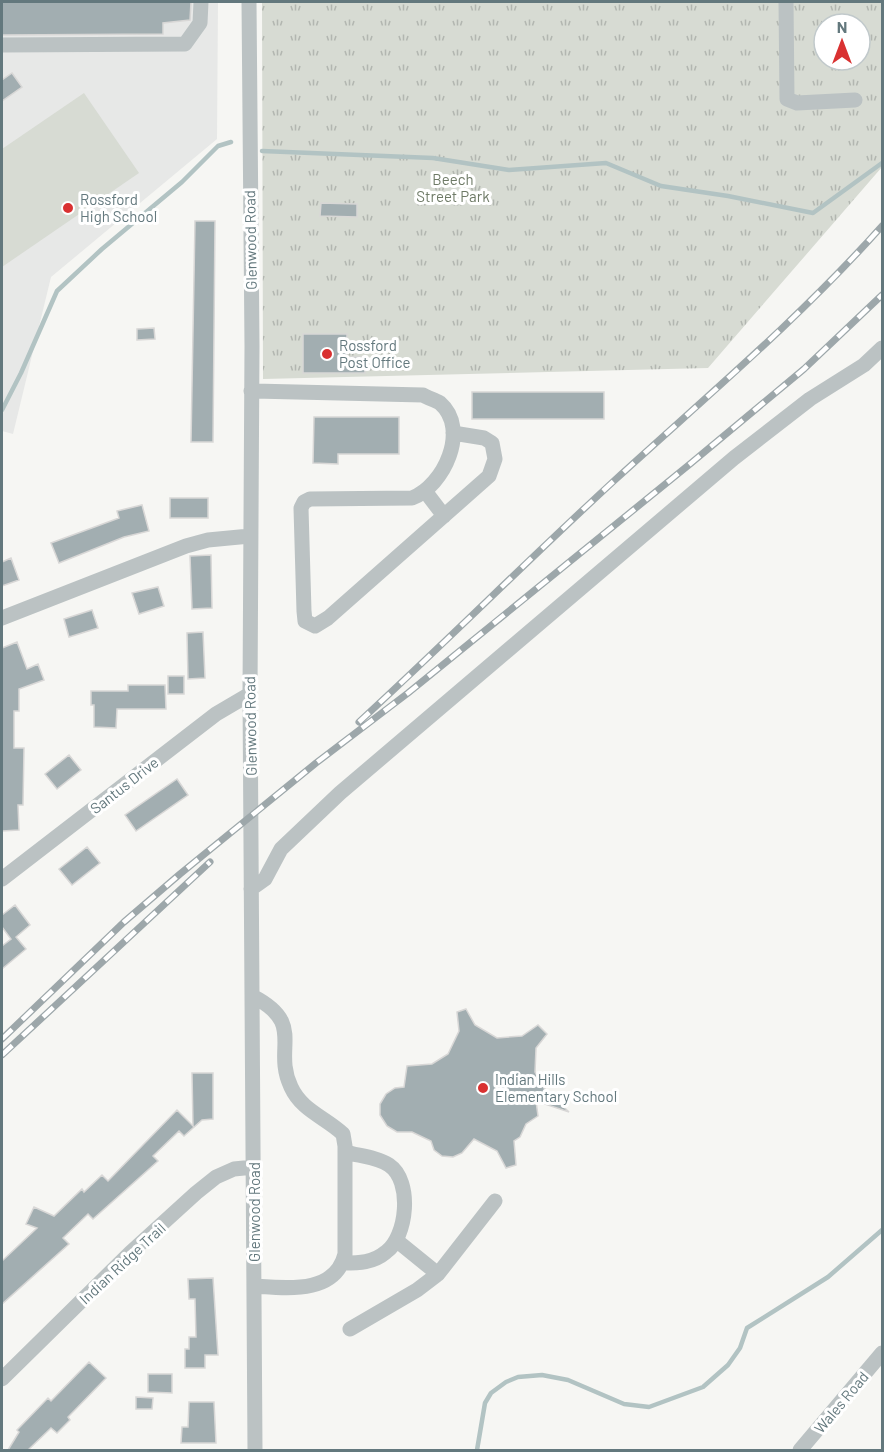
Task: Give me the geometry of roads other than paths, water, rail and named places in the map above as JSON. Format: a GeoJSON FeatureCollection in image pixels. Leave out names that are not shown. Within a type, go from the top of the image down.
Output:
{"type":"FeatureCollection","features":[{"type":"Feature","properties":{"kind":"street"},"geometry":{"type":"LineString","coordinates":[[2,45],[185,44],[200,23],[201,2]]}},
{"type":"Feature","properties":{"kind":"street","name":"Glenwood Road"},"geometry":{"type":"LineString","coordinates":[[249,2],[251,391],[249,536],[255,1450]]}},
{"type":"Feature","properties":{"kind":"street"},"geometry":{"type":"LineString","coordinates":[[786,2],[787,99],[797,104],[855,100]]}},
{"type":"Feature","properties":{"kind":"street"},"geometry":{"type":"LineString","coordinates":[[251,889],[264,879],[281,849],[340,793],[734,458],[810,399],[864,365],[882,348]]}},
{"type":"Feature","properties":{"kind":"street"},"geometry":{"type":"LineString","coordinates":[[251,391],[423,395],[439,403],[449,416],[453,433],[452,449],[445,464],[424,491],[412,498],[310,499],[304,502],[301,508],[305,621],[315,626],[328,618],[489,476],[495,459],[492,442],[484,438],[453,433]]}},
{"type":"Feature","properties":{"kind":"street"},"geometry":{"type":"LineString","coordinates":[[424,491],[444,516]]}},
{"type":"Feature","properties":{"kind":"street"},"geometry":{"type":"LineString","coordinates":[[2,618],[186,546],[208,540],[249,536]]}},
{"type":"Feature","properties":{"kind":"street","name":"Santus Drive"},"geometry":{"type":"LineString","coordinates":[[2,879],[216,714],[250,694]]}},
{"type":"Feature","properties":{"kind":"street"},"geometry":{"type":"LineString","coordinates":[[252,996],[274,1009],[283,1024],[287,1074],[291,1087],[312,1114],[343,1134],[345,1152],[343,1263],[330,1278],[307,1287],[254,1286]]}},
{"type":"Feature","properties":{"kind":"street"},"geometry":{"type":"LineString","coordinates":[[343,1263],[373,1260],[388,1251],[396,1240],[405,1202],[399,1174],[389,1165],[345,1152]]}},
{"type":"Feature","properties":{"kind":"street","name":"Indian Ridge Trail"},"geometry":{"type":"LineString","coordinates":[[2,1379],[130,1253],[196,1193],[216,1177],[234,1169],[254,1167]]}},
{"type":"Feature","properties":{"kind":"street"},"geometry":{"type":"LineString","coordinates":[[350,1329],[417,1290],[438,1274],[495,1201]]}},
{"type":"Feature","properties":{"kind":"street"},"geometry":{"type":"LineString","coordinates":[[396,1240],[438,1274]]}},
{"type":"Feature","properties":{"kind":"street","name":"Wales Road"},"geometry":{"type":"LineString","coordinates":[[800,1450],[882,1353]]}},
{"type":"Feature","properties":{"kind":"waterway"},"geometry":{"type":"LineString","coordinates":[[2,410],[57,291],[102,249],[182,182],[218,146],[231,142]]}},
{"type":"Feature","properties":{"kind":"waterway"},"geometry":{"type":"LineString","coordinates":[[262,151],[433,158],[509,170],[606,163],[661,186],[728,196],[813,213],[882,163]]}},
{"type":"Feature","properties":{"kind":"waterway"},"geometry":{"type":"LineString","coordinates":[[477,1450],[485,1403],[491,1393],[506,1382],[518,1377],[542,1375],[568,1380],[624,1404],[649,1407],[703,1387],[728,1365],[740,1348],[747,1328],[828,1277],[882,1230]]}},
{"type":"Feature","properties":{"kind":"railway"},"geometry":{"type":"LineString","coordinates":[[359,722],[616,479],[786,325],[882,226]]}},
{"type":"Feature","properties":{"kind":"railway"},"geometry":{"type":"LineString","coordinates":[[2,1039],[124,922],[180,874],[690,464],[804,369],[882,295]]}},
{"type":"Feature","properties":{"kind":"railway"},"geometry":{"type":"LineString","coordinates":[[2,1055],[210,862]]}},
{"type":"Feature","properties":{"kind":"place","name":"Rossford High School"},"geometry":{"type":"Point","coordinates":[68,208]}},
{"type":"Feature","properties":{"kind":"place","name":"Rossford Post Office"},"geometry":{"type":"Point","coordinates":[327,354]}},
{"type":"Feature","properties":{"kind":"place","name":"Indian Hills Elementary School"},"geometry":{"type":"Point","coordinates":[483,1088]}},
{"type":"Feature","properties":{"kind":"park label","name":"Beech Street Park"},"geometry":{"type":"Point","coordinates":[453,188]}}]}
